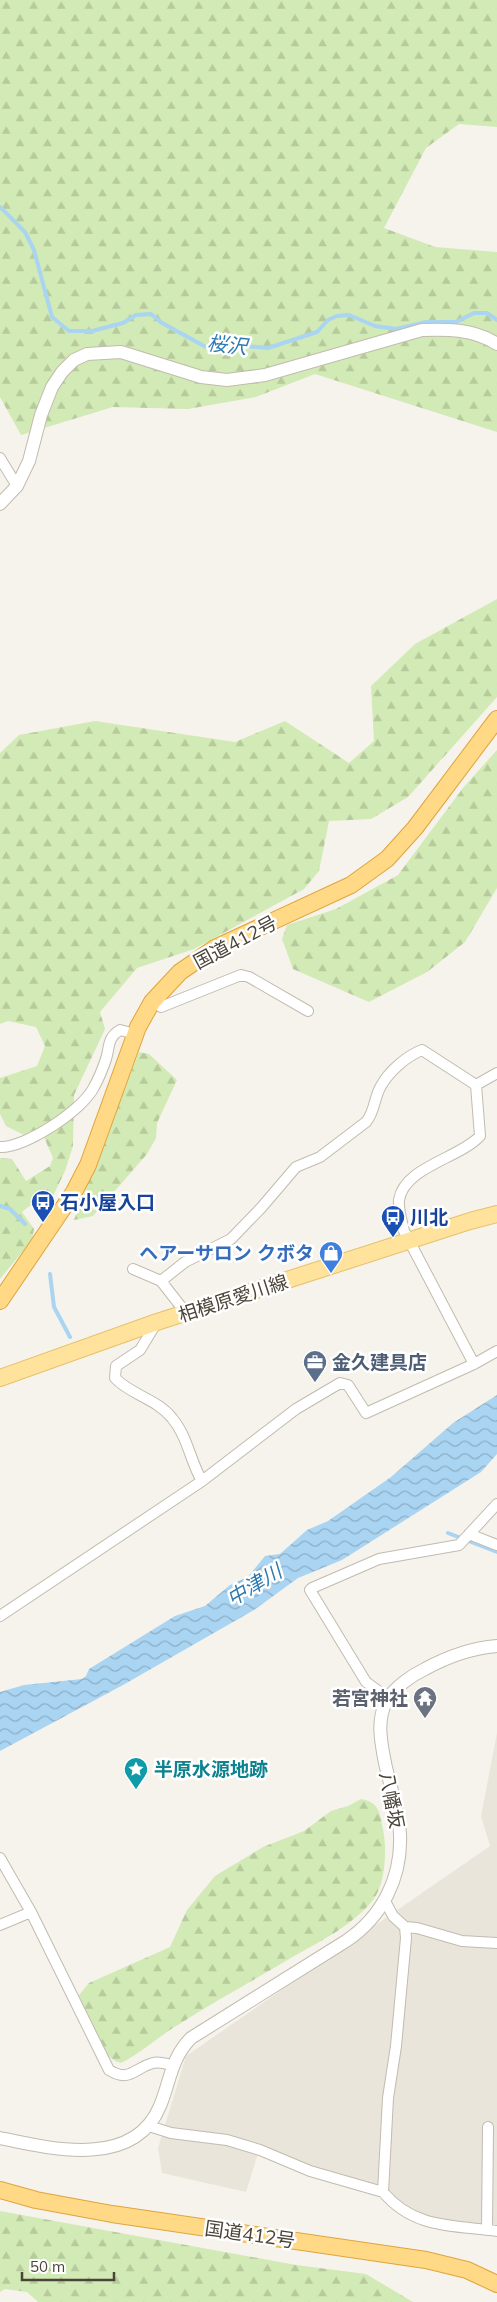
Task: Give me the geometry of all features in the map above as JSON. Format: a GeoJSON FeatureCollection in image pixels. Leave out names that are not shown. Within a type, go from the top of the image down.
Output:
{"type":"FeatureCollection","features":[{"type":"Feature","properties":{"kind":"highway","name":"国道412号"},"geometry":{"type":"LineString","coordinates":[[0,1302],[74,1192],[88,1165],[135,1034],[152,1002],[180,972],[214,948],[351,885],[387,859],[415,828],[497,719]]}},
{"type":"Feature","properties":{"kind":"highway","name":"国道412号"},"geometry":{"type":"LineString","coordinates":[[0,2190],[36,2200],[112,2214],[426,2260],[466,2270],[497,2284]]}},
{"type":"Feature","properties":{"kind":"main road","name":"相模原愛川線"},"geometry":{"type":"LineString","coordinates":[[0,1378],[157,1322],[470,1221],[497,1214]]}},
{"type":"Feature","properties":{"kind":"street"},"geometry":{"type":"LineString","coordinates":[[0,504],[17,486],[29,461],[52,387],[62,372],[74,360],[88,354],[121,352],[201,377],[227,380],[265,375],[422,330],[440,329],[473,333],[497,344]]}},
{"type":"Feature","properties":{"kind":"street"},"geometry":{"type":"LineString","coordinates":[[0,458],[17,486]]}},
{"type":"Feature","properties":{"kind":"street"},"geometry":{"type":"LineString","coordinates":[[152,1002],[161,1007],[241,976],[249,977],[308,1011]]}},
{"type":"Feature","properties":{"kind":"street"},"geometry":{"type":"LineString","coordinates":[[0,1147],[17,1146],[37,1137],[87,1098],[94,1089],[107,1057],[107,1046],[112,1035],[120,1030],[135,1034]]}},
{"type":"Feature","properties":{"kind":"street"},"geometry":{"type":"LineString","coordinates":[[161,1281],[185,1262],[231,1239],[296,1167],[320,1157],[366,1122],[370,1117],[380,1086],[410,1056],[422,1050],[476,1085]]}},
{"type":"Feature","properties":{"kind":"street"},"geometry":{"type":"LineString","coordinates":[[476,1085],[497,1073]]}},
{"type":"Feature","properties":{"kind":"street"},"geometry":{"type":"LineString","coordinates":[[474,1364],[411,1241],[404,1231],[399,1200],[408,1182],[418,1173],[480,1136],[476,1085]]}},
{"type":"Feature","properties":{"kind":"street"},"geometry":{"type":"LineString","coordinates":[[133,1269],[161,1281],[186,1313]]}},
{"type":"Feature","properties":{"kind":"street"},"geometry":{"type":"LineString","coordinates":[[157,1322],[140,1350],[116,1366],[115,1378],[120,1384],[149,1398],[172,1417],[190,1449],[202,1481]]}},
{"type":"Feature","properties":{"kind":"street"},"geometry":{"type":"LineString","coordinates":[[0,1616],[202,1481],[296,1409],[340,1383],[348,1386],[366,1413],[474,1364],[497,1351]]}},
{"type":"Feature","properties":{"kind":"street"},"geometry":{"type":"LineString","coordinates":[[497,1504],[459,1544],[379,1559],[310,1590],[366,1682],[388,1698],[417,1673],[433,1665],[462,1653],[483,1647],[497,1646]]}},
{"type":"Feature","properties":{"kind":"street"},"geometry":{"type":"LineString","coordinates":[[468,1534],[497,1545]]}},
{"type":"Feature","properties":{"kind":"street","name":"八幡坂"},"geometry":{"type":"LineString","coordinates":[[149,2126],[161,2103],[172,2065],[179,2051],[191,2038],[355,1935],[377,1913],[385,1901],[396,1872],[400,1833],[380,1734],[382,1714],[388,1698]]}},
{"type":"Feature","properties":{"kind":"street"},"geometry":{"type":"LineString","coordinates":[[0,1858],[31,1912],[110,2070],[117,2075],[129,2075],[152,2063],[158,2062],[172,2065]]}},
{"type":"Feature","properties":{"kind":"street"},"geometry":{"type":"LineString","coordinates":[[385,1901],[393,1916],[405,1927],[417,1928],[462,1941],[497,1944]]}},
{"type":"Feature","properties":{"kind":"street"},"geometry":{"type":"LineString","coordinates":[[0,1925],[31,1912]]}},
{"type":"Feature","properties":{"kind":"street"},"geometry":{"type":"LineString","coordinates":[[383,2192],[385,2130],[396,2046],[406,1938],[405,1927]]}},
{"type":"Feature","properties":{"kind":"street"},"geometry":{"type":"LineString","coordinates":[[0,2138],[54,2150],[82,2150],[118,2144],[135,2138],[149,2126],[171,2133],[227,2140],[260,2150],[310,2171],[383,2192],[403,2211],[423,2222],[492,2231],[488,2127]]}},
{"type":"Feature","properties":{"kind":"shaded area"},"geometry":{"type":"Polygon","coordinates":[[[497,1733],[497,2233],[447,2231],[383,2192],[259,2150],[246,2192],[162,2173],[158,2148],[186,2056],[490,1846],[481,1816],[497,1733]]]}},
{"type":"Feature","properties":{"kind":"green space"},"geometry":{"type":"Polygon","coordinates":[[[0,0],[497,0],[497,127],[459,124],[426,148],[384,228],[435,247],[497,252],[497,432],[315,374],[256,397],[188,409],[113,407],[21,435],[0,397],[0,0]]]}},
{"type":"Feature","properties":{"kind":"green space"},"geometry":{"type":"Polygon","coordinates":[[[497,599],[497,697],[408,797],[371,819],[329,821],[319,871],[304,889],[194,949],[137,968],[100,1012],[105,1029],[74,1095],[73,1146],[65,1171],[53,1196],[38,1199],[22,1212],[34,1229],[32,1240],[0,1279],[0,1158],[12,1159],[26,1181],[50,1166],[53,1158],[40,1128],[24,1135],[6,1126],[0,1114],[0,1078],[37,1066],[45,1046],[36,1027],[8,1021],[0,1024],[0,753],[19,735],[95,721],[235,742],[285,721],[349,763],[374,741],[371,686],[415,644],[497,599]]]}},
{"type":"Feature","properties":{"kind":"green space"},"geometry":{"type":"Polygon","coordinates":[[[497,750],[497,888],[465,942],[427,972],[369,1002],[293,969],[282,939],[287,925],[336,909],[398,875],[463,788],[497,750]]]}},
{"type":"Feature","properties":{"kind":"green space"},"geometry":{"type":"Polygon","coordinates":[[[139,1052],[149,1054],[177,1080],[157,1123],[156,1138],[147,1154],[93,1216],[74,1220],[139,1052]]]}},
{"type":"Feature","properties":{"kind":"green space"},"geometry":{"type":"Polygon","coordinates":[[[361,1799],[367,1800],[378,1809],[385,1846],[381,1885],[373,1900],[357,1917],[338,1931],[195,2014],[129,2059],[121,2063],[105,2053],[89,2025],[79,1995],[89,1983],[170,1947],[187,1910],[215,1876],[263,1847],[304,1831],[331,1811],[348,1806],[361,1799]]]}},
{"type":"Feature","properties":{"kind":"green space"},"geometry":{"type":"Polygon","coordinates":[[[0,2211],[296,2265],[366,2274],[413,2302],[38,2302],[27,2292],[5,2289],[0,2292],[0,2211]]]}},
{"type":"Feature","properties":{"kind":"water","name":"中津川"},"geometry":{"type":"Polygon","coordinates":[[[497,1395],[497,1454],[481,1472],[342,1560],[298,1578],[254,1610],[123,1685],[0,1751],[0,1692],[24,1685],[82,1679],[86,1676],[89,1669],[175,1616],[205,1606],[230,1585],[248,1577],[265,1556],[280,1554],[307,1530],[328,1521],[391,1477],[453,1423],[497,1395]]]}},
{"type":"Feature","properties":{"kind":"waterway","name":"桜沢"},"geometry":{"type":"LineString","coordinates":[[0,207],[25,232],[34,250],[52,317],[69,331],[92,331],[123,323],[136,315],[151,314],[162,323],[206,347],[233,345],[268,348],[317,332],[328,320],[337,316],[349,315],[375,326],[396,329],[426,322],[456,322],[474,313],[487,313],[497,320]]}},
{"type":"Feature","properties":{"kind":"waterway"},"geometry":{"type":"LineString","coordinates":[[0,1206],[10,1209],[25,1224]]}},
{"type":"Feature","properties":{"kind":"waterway"},"geometry":{"type":"LineString","coordinates":[[50,1274],[54,1307],[70,1337]]}},
{"type":"Feature","properties":{"kind":"waterway"},"geometry":{"type":"LineString","coordinates":[[448,1533],[497,1552]]}},
{"type":"Feature","properties":{"kind":"place","name":"石小屋入口"},"geometry":{"type":"Point","coordinates":[43,1223]}},
{"type":"Feature","properties":{"kind":"place","name":"川北"},"geometry":{"type":"Point","coordinates":[393,1238]}},
{"type":"Feature","properties":{"kind":"place","name":"ヘアーサロン クボタ"},"geometry":{"type":"Point","coordinates":[331,1274]}},
{"type":"Feature","properties":{"kind":"place","name":"金久建具店"},"geometry":{"type":"Point","coordinates":[315,1383]}},
{"type":"Feature","properties":{"kind":"place","name":"若宮神社"},"geometry":{"type":"Point","coordinates":[425,1719]}},
{"type":"Feature","properties":{"kind":"place","name":"半原水源地跡"},"geometry":{"type":"Point","coordinates":[136,1790]}}]}
